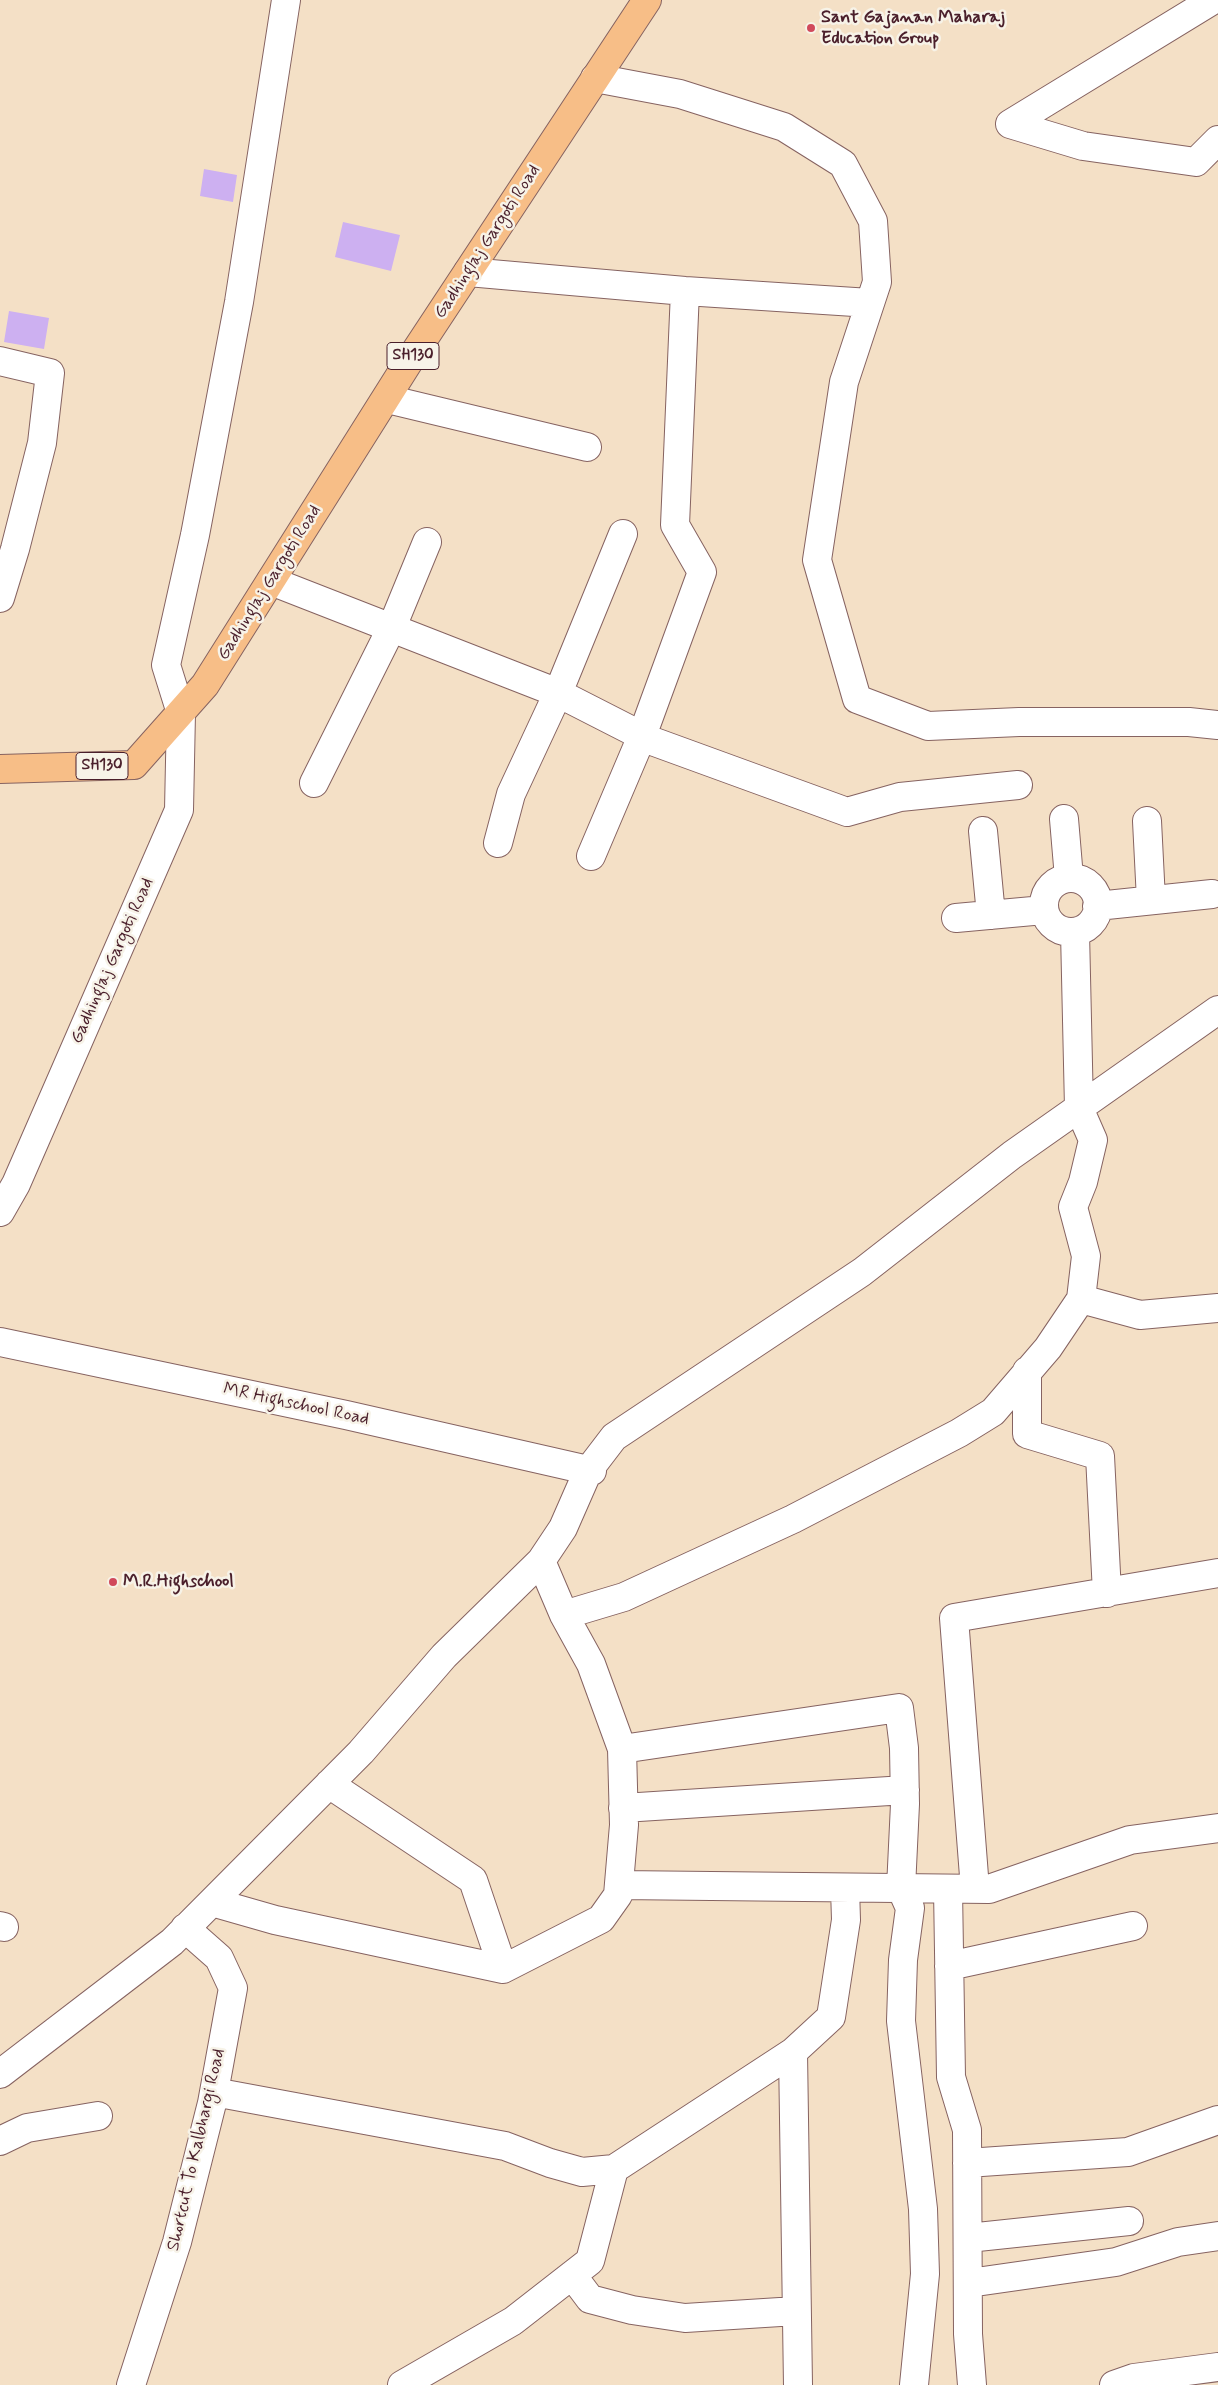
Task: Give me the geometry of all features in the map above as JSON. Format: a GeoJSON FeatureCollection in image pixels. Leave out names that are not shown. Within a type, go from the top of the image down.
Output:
{"type":"FeatureCollection","features":[{"type":"Feature","properties":{"kind":"main road","name":"Gadhinglaj Gargoti Road"},"geometry":{"type":"LineString","coordinates":[[181,712],[205,685],[468,272],[647,0]]}},
{"type":"Feature","properties":{"kind":"main road","name":"SH130"},"geometry":{"type":"LineString","coordinates":[[0,769],[134,765],[181,712]]}},
{"type":"Feature","properties":{"kind":"street"},"geometry":{"type":"LineString","coordinates":[[181,712],[166,666],[195,535],[239,302],[286,0]]}},
{"type":"Feature","properties":{"kind":"street"},"geometry":{"type":"LineString","coordinates":[[1213,0],[1010,124],[1084,146],[1196,162],[1218,140]]}},
{"type":"Feature","properties":{"kind":"street"},"geometry":{"type":"LineString","coordinates":[[595,78],[680,94],[784,127],[844,164],[873,221],[877,282],[844,382],[817,560],[857,699],[928,726],[1020,722],[1189,722],[1218,725]]}},
{"type":"Feature","properties":{"kind":"street"},"geometry":{"type":"LineString","coordinates":[[468,272],[684,291],[870,303]]}},
{"type":"Feature","properties":{"kind":"street"},"geometry":{"type":"LineString","coordinates":[[591,856],[642,736],[702,572],[675,525],[684,291]]}},
{"type":"Feature","properties":{"kind":"street"},"geometry":{"type":"LineString","coordinates":[[0,361],[50,373],[42,443],[15,549],[0,598]]}},
{"type":"Feature","properties":{"kind":"street"},"geometry":{"type":"LineString","coordinates":[[387,399],[587,447]]}},
{"type":"Feature","properties":{"kind":"street"},"geometry":{"type":"LineString","coordinates":[[498,843],[511,794],[558,693],[623,534]]}},
{"type":"Feature","properties":{"kind":"street"},"geometry":{"type":"LineString","coordinates":[[314,783],[392,627],[427,542]]}},
{"type":"Feature","properties":{"kind":"street"},"geometry":{"type":"LineString","coordinates":[[271,582],[392,627],[558,693],[642,736],[846,812],[900,798],[1018,785]]}},
{"type":"Feature","properties":{"kind":"street","name":"Gadhinglaj Gargoti Road"},"geometry":{"type":"LineString","coordinates":[[0,1212],[16,1184],[179,810],[181,712]]}},
{"type":"Feature","properties":{"kind":"street"},"geometry":{"type":"LineString","coordinates":[[1064,819],[1069,878]]}},
{"type":"Feature","properties":{"kind":"street"},"geometry":{"type":"LineString","coordinates":[[1147,822],[1151,900]]}},
{"type":"Feature","properties":{"kind":"street"},"geometry":{"type":"LineString","coordinates":[[984,832],[991,915]]}},
{"type":"Feature","properties":{"kind":"street"},"geometry":{"type":"LineString","coordinates":[[1069,878],[1078,879],[1092,890],[1097,906],[1091,923],[1075,932],[1067,932],[1052,925],[1044,910],[1044,901],[1053,885],[1060,880],[1069,878]]}},
{"type":"Feature","properties":{"kind":"street"},"geometry":{"type":"LineString","coordinates":[[1097,906],[1212,894]]}},
{"type":"Feature","properties":{"kind":"street"},"geometry":{"type":"LineString","coordinates":[[956,918],[1044,910]]}},
{"type":"Feature","properties":{"kind":"street"},"geometry":{"type":"LineString","coordinates":[[564,1615],[624,1597],[777,1527],[950,1437],[993,1412],[1048,1348],[1082,1299],[1086,1256],[1073,1207],[1083,1182],[1093,1140],[1078,1108],[1075,932]]}},
{"type":"Feature","properties":{"kind":"street"},"geometry":{"type":"LineString","coordinates":[[0,2074],[172,1942],[361,1752],[444,1656],[541,1561],[563,1528],[590,1471],[614,1436],[862,1272],[1012,1155],[1218,1010]]}},
{"type":"Feature","properties":{"kind":"street"},"geometry":{"type":"LineString","coordinates":[[1082,1299],[1140,1315],[1218,1308]]}},
{"type":"Feature","properties":{"kind":"street","name":"MR Highschool Road"},"geometry":{"type":"LineString","coordinates":[[0,1342],[346,1415],[590,1471]]}},
{"type":"Feature","properties":{"kind":"street"},"geometry":{"type":"LineString","coordinates":[[1028,1371],[1027,1434],[1100,1456],[1107,1592]]}},
{"type":"Feature","properties":{"kind":"street"},"geometry":{"type":"LineString","coordinates":[[212,1902],[276,1920],[503,1969],[601,1919],[618,1895],[623,1808],[622,1749],[591,1664],[564,1615],[541,1561]]}},
{"type":"Feature","properties":{"kind":"street"},"geometry":{"type":"LineString","coordinates":[[975,1889],[954,1618],[1218,1573]]}},
{"type":"Feature","properties":{"kind":"street"},"geometry":{"type":"LineString","coordinates":[[622,1749],[899,1708],[904,1748],[905,1790],[901,1888],[910,1908],[903,1960],[901,2021],[924,2228],[925,2274],[914,2385]]}},
{"type":"Feature","properties":{"kind":"street"},"geometry":{"type":"LineString","coordinates":[[329,1784],[473,1880],[503,1969]]}},
{"type":"Feature","properties":{"kind":"street"},"geometry":{"type":"LineString","coordinates":[[623,1808],[905,1790]]}},
{"type":"Feature","properties":{"kind":"street"},"geometry":{"type":"LineString","coordinates":[[619,1885],[989,1889],[1130,1840],[1218,1828]]}},
{"type":"Feature","properties":{"kind":"street"},"geometry":{"type":"LineString","coordinates":[[214,2092],[505,2146],[550,2163],[582,2172],[614,2169],[793,2052],[831,2017],[846,1920],[845,1888]]}},
{"type":"Feature","properties":{"kind":"street"},"geometry":{"type":"LineString","coordinates":[[948,1889],[951,2076],[967,2130],[968,2334],[972,2385]]}},
{"type":"Feature","properties":{"kind":"street"},"geometry":{"type":"LineString","coordinates":[[949,1966],[1133,1926]]}},
{"type":"Feature","properties":{"kind":"street","name":"Shortcut To Kalbhargi Road"},"geometry":{"type":"LineString","coordinates":[[131,2385],[177,2242],[214,2092],[233,1988],[219,1958],[185,1928]]}},
{"type":"Feature","properties":{"kind":"street"},"geometry":{"type":"LineString","coordinates":[[793,2052],[798,2385]]}},
{"type":"Feature","properties":{"kind":"street"},"geometry":{"type":"LineString","coordinates":[[0,2141],[27,2128],[98,2116]]}},
{"type":"Feature","properties":{"kind":"street"},"geometry":{"type":"LineString","coordinates":[[967,2162],[1128,2152],[1218,2120]]}},
{"type":"Feature","properties":{"kind":"street"},"geometry":{"type":"LineString","coordinates":[[402,2385],[513,2321],[590,2261],[614,2169]]}},
{"type":"Feature","properties":{"kind":"street"},"geometry":{"type":"LineString","coordinates":[[968,2238],[1130,2221]]}},
{"type":"Feature","properties":{"kind":"street"},"geometry":{"type":"LineString","coordinates":[[969,2283],[1116,2262],[1178,2242],[1218,2236]]}},
{"type":"Feature","properties":{"kind":"street"},"geometry":{"type":"LineString","coordinates":[[572,2275],[590,2299],[632,2310],[685,2318],[796,2311]]}},
{"type":"Feature","properties":{"kind":"street"},"geometry":{"type":"LineString","coordinates":[[1114,2385],[1134,2378],[1218,2367]]}},
{"type":"Feature","properties":{"kind":"building"},"geometry":{"type":"Polygon","coordinates":[[[204,169],[237,175],[233,202],[200,196],[204,169]]]}},
{"type":"Feature","properties":{"kind":"building"},"geometry":{"type":"Polygon","coordinates":[[[343,222],[400,235],[391,271],[335,257],[343,222]]]}},
{"type":"Feature","properties":{"kind":"building"},"geometry":{"type":"Polygon","coordinates":[[[9,311],[49,318],[44,349],[4,342],[9,311]]]}},
{"type":"Feature","properties":{"kind":"place","name":"Sant Gajanan Maharaj Education Group"},"geometry":{"type":"Point","coordinates":[811,28]}},
{"type":"Feature","properties":{"kind":"place","name":"M.R.Highschool"},"geometry":{"type":"Point","coordinates":[113,1582]}}]}
